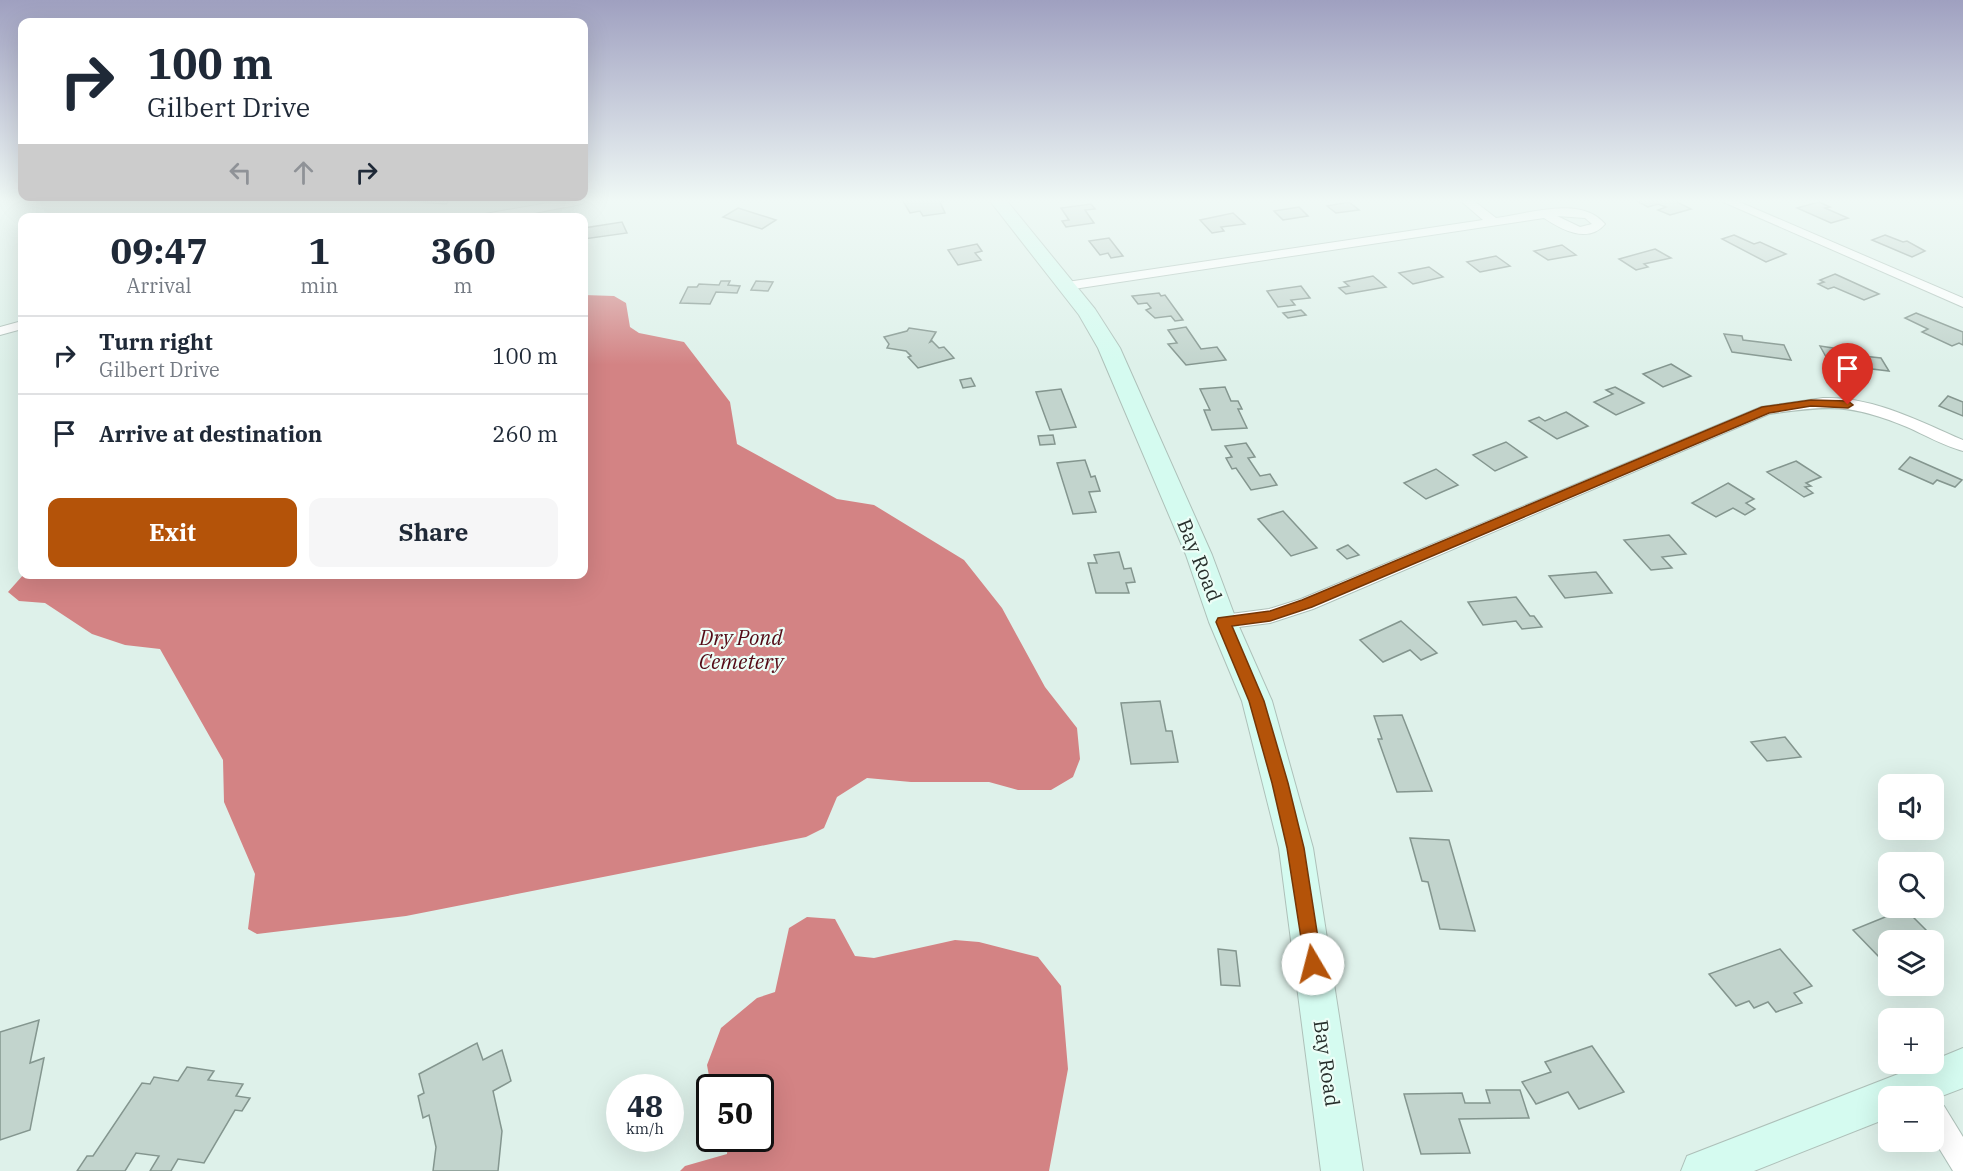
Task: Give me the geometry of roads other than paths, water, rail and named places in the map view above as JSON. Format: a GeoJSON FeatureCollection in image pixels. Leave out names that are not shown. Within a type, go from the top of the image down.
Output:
{"type":"FeatureCollection","features":[{"type":"Feature","properties":{"kind":"main road","name":"Bay Road"},"geometry":{"type":"LineString","coordinates":[[1042,256],[1095,324],[1126,383],[1208,577],[1223,622],[1257,701],[1296,848],[1342,1171]]}},
{"type":"Feature","properties":{"kind":"main road"},"geometry":{"type":"LineString","coordinates":[[1932,1086],[1963,1068]]}},
{"type":"Feature","properties":{"kind":"main road"},"geometry":{"type":"LineString","coordinates":[[1702,1171],[1878,1110]]}},
{"type":"Feature","properties":{"kind":"street"},"geometry":{"type":"LineString","coordinates":[[1067,286],[1269,256]]}},
{"type":"Feature","properties":{"kind":"street"},"geometry":{"type":"LineString","coordinates":[[1853,256],[1963,303]]}},
{"type":"Feature","properties":{"kind":"street"},"geometry":{"type":"LineString","coordinates":[[0,331],[18,327]]}},
{"type":"Feature","properties":{"kind":"street"},"geometry":{"type":"LineString","coordinates":[[1223,622],[1270,616],[1307,604],[1766,410],[1832,402],[1863,407],[1907,422],[1963,446]]}},
{"type":"Feature","properties":{"kind":"street"},"geometry":{"type":"LineString","coordinates":[[1944,1139],[1963,1162]]}},
{"type":"Feature","properties":{"kind":"water","name":"Dry Pond Cemetery"},"geometry":{"type":"Polygon","coordinates":[[[588,295],[614,296],[626,303],[630,327],[639,333],[684,342],[730,402],[737,444],[837,499],[874,505],[964,560],[1002,608],[1045,687],[1077,728],[1080,759],[1073,777],[1051,790],[1018,790],[989,782],[911,782],[867,778],[837,797],[824,828],[806,837],[406,916],[257,934],[248,929],[255,874],[224,802],[223,760],[160,649],[125,645],[92,634],[45,603],[19,601],[8,592],[20,579],[588,579],[588,295]]]}},
{"type":"Feature","properties":{"kind":"water"},"geometry":{"type":"Polygon","coordinates":[[[807,917],[835,919],[855,956],[874,958],[955,940],[979,942],[1038,957],[1061,986],[1068,1069],[1049,1171],[680,1171],[685,1166],[727,1154],[727,1152],[774,1152],[774,1074],[709,1074],[707,1065],[721,1028],[757,998],[775,992],[789,928],[807,917]]]}}]}
